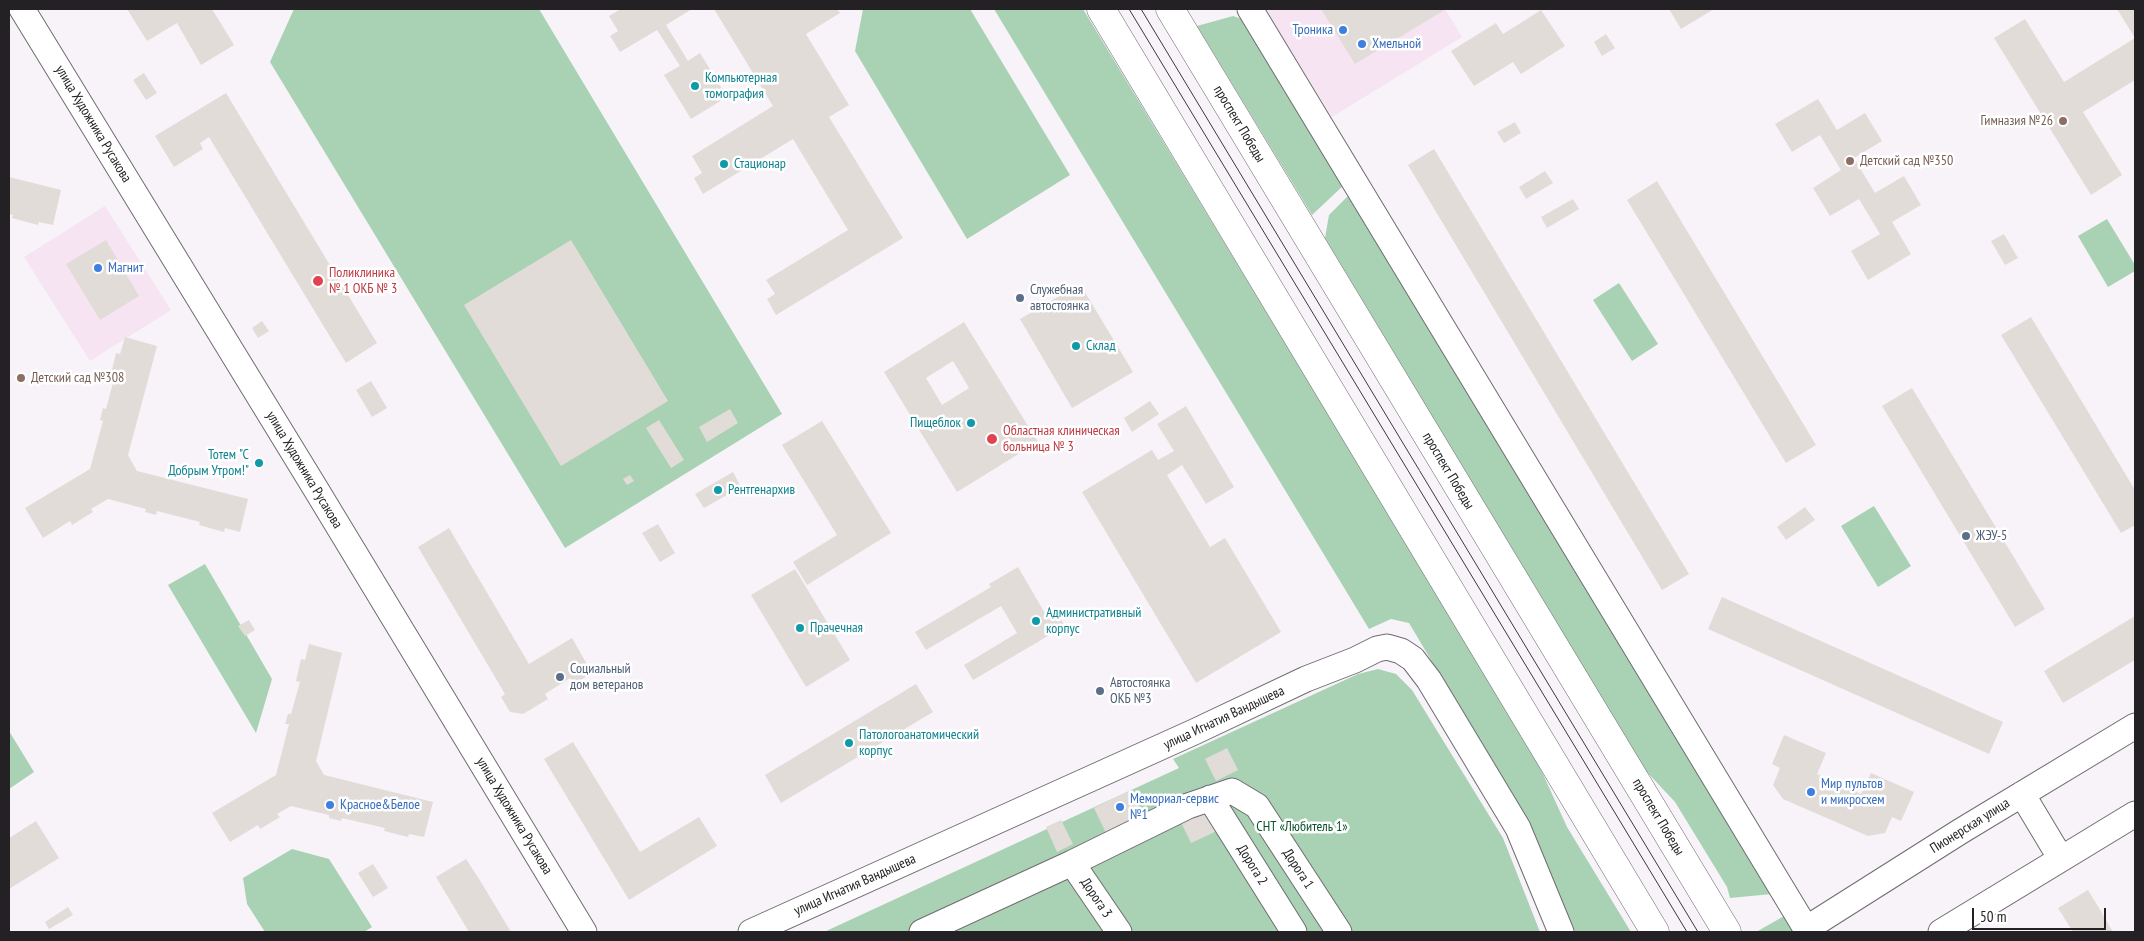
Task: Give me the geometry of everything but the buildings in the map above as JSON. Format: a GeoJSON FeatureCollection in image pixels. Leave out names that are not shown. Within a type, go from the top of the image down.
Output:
{"type":"FeatureCollection","features":[{"type":"Feature","properties":{"kind":"main road"},"geometry":{"type":"LineString","coordinates":[[1101,9],[1655,932]]}},
{"type":"Feature","properties":{"kind":"main road","name":"проспект Победы"},"geometry":{"type":"LineString","coordinates":[[1170,9],[1727,932]]}},
{"type":"Feature","properties":{"kind":"street","name":"улица Художника Русакова"},"geometry":{"type":"LineString","coordinates":[[22,9],[584,932]]}},
{"type":"Feature","properties":{"kind":"street"},"geometry":{"type":"LineString","coordinates":[[1250,9],[1807,930]]}},
{"type":"Feature","properties":{"kind":"street","name":"улица Игнатия Вандышева"},"geometry":{"type":"LineString","coordinates":[[751,932],[1194,732],[1306,679],[1355,660],[1377,649],[1387,647],[1401,651],[1413,659],[1429,680],[1518,828],[1561,932]]}},
{"type":"Feature","properties":{"kind":"street","name":"Пионерская улица"},"geometry":{"type":"LineString","coordinates":[[1807,930],[2022,794],[2135,726]]}},
{"type":"Feature","properties":{"kind":"street"},"geometry":{"type":"LineString","coordinates":[[938,929],[1188,806],[1221,794]]}},
{"type":"Feature","properties":{"kind":"street","name":"Дорога 2"},"geometry":{"type":"LineString","coordinates":[[1221,794],[1294,932]]}},
{"type":"Feature","properties":{"kind":"street","name":"Дорога 1"},"geometry":{"type":"LineString","coordinates":[[1221,794],[1257,806],[1339,932]]}},
{"type":"Feature","properties":{"kind":"street"},"geometry":{"type":"LineString","coordinates":[[2022,794],[2061,860]]}},
{"type":"Feature","properties":{"kind":"street"},"geometry":{"type":"LineString","coordinates":[[1941,932],[2135,814]]}},
{"type":"Feature","properties":{"kind":"street","name":"Дорога 3"},"geometry":{"type":"LineString","coordinates":[[1072,863],[1119,932]]}},
{"type":"Feature","properties":{"kind":"shaded area"},"geometry":{"type":"Polygon","coordinates":[[[1265,9],[1445,9],[1462,37],[1332,117],[1265,9]]]}},
{"type":"Feature","properties":{"kind":"shaded area"},"geometry":{"type":"Polygon","coordinates":[[[105,206],[171,310],[90,361],[24,257],[105,206]]]}},
{"type":"Feature","properties":{"kind":"green space"},"geometry":{"type":"Polygon","coordinates":[[[294,9],[539,9],[782,414],[565,548],[270,62],[294,9]]]}},
{"type":"Feature","properties":{"kind":"green space"},"geometry":{"type":"Polygon","coordinates":[[[863,9],[970,9],[1070,175],[967,239],[855,51],[863,9]]]}},
{"type":"Feature","properties":{"kind":"green space"},"geometry":{"type":"Polygon","coordinates":[[[994,9],[1083,9],[1526,742],[1528,741],[1567,827],[1631,932],[1575,932],[1506,786],[1409,623],[1391,619],[1369,629],[994,9]]]}},
{"type":"Feature","properties":{"kind":"green space"},"geometry":{"type":"Polygon","coordinates":[[[1233,16],[1242,19],[1344,185],[1312,215],[1197,26],[1233,16]]]}},
{"type":"Feature","properties":{"kind":"green space"},"geometry":{"type":"Polygon","coordinates":[[[1350,194],[1772,894],[1730,898],[1727,887],[1675,802],[1646,771],[1325,238],[1329,215],[1350,194]]]}},
{"type":"Feature","properties":{"kind":"green space"},"geometry":{"type":"Polygon","coordinates":[[[2107,219],[2135,265],[2135,271],[2108,287],[2078,236],[2107,219]]]}},
{"type":"Feature","properties":{"kind":"green space"},"geometry":{"type":"Polygon","coordinates":[[[1619,283],[1658,344],[1632,361],[1593,300],[1619,283]]]}},
{"type":"Feature","properties":{"kind":"green space"},"geometry":{"type":"Polygon","coordinates":[[[1874,506],[1911,566],[1878,587],[1841,526],[1874,506]]]}},
{"type":"Feature","properties":{"kind":"green space"},"geometry":{"type":"Polygon","coordinates":[[[205,564],[272,679],[256,733],[168,585],[205,564]]]}},
{"type":"Feature","properties":{"kind":"green space","name":"СНТ «Любитель 1»"},"geometry":{"type":"Polygon","coordinates":[[[1378,669],[1396,674],[1412,690],[1503,838],[1540,932],[824,932],[1179,768],[1173,759],[1358,674],[1378,669]]]}},
{"type":"Feature","properties":{"kind":"green space"},"geometry":{"type":"Polygon","coordinates":[[[9,731],[34,772],[9,789],[9,731]]]}},
{"type":"Feature","properties":{"kind":"green space"},"geometry":{"type":"Polygon","coordinates":[[[292,849],[329,859],[372,927],[364,932],[265,932],[247,904],[243,878],[292,849]]]}},
{"type":"Feature","properties":{"kind":"green space"},"geometry":{"type":"Polygon","coordinates":[[[1786,915],[1796,932],[1756,932],[1786,915]]]}},
{"type":"Feature","properties":{"kind":"tram line"},"geometry":{"type":"LineString","coordinates":[[1129,9],[1687,932]]}},
{"type":"Feature","properties":{"kind":"tram line"},"geometry":{"type":"LineString","coordinates":[[1141,9],[1698,932]]}},
{"type":"Feature","properties":{"kind":"place","name":"Троника"},"geometry":{"type":"Point","coordinates":[1343,30]}},
{"type":"Feature","properties":{"kind":"place","name":"Хмельной"},"geometry":{"type":"Point","coordinates":[1362,44]}},
{"type":"Feature","properties":{"kind":"place","name":"Компьютерная томография"},"geometry":{"type":"Point","coordinates":[695,86]}},
{"type":"Feature","properties":{"kind":"place","name":"Гимназия №26"},"geometry":{"type":"Point","coordinates":[2063,121]}},
{"type":"Feature","properties":{"kind":"place","name":"Детский сад №350"},"geometry":{"type":"Point","coordinates":[1850,161]}},
{"type":"Feature","properties":{"kind":"place","name":"Стационар"},"geometry":{"type":"Point","coordinates":[724,164]}},
{"type":"Feature","properties":{"kind":"place","name":"Магнит"},"geometry":{"type":"Point","coordinates":[98,268]}},
{"type":"Feature","properties":{"kind":"place","name":"Поликлиника № 1 ОКБ № 3"},"geometry":{"type":"Point","coordinates":[318,281]}},
{"type":"Feature","properties":{"kind":"place","name":"Служебная автостоянка"},"geometry":{"type":"Point","coordinates":[1020,298]}},
{"type":"Feature","properties":{"kind":"place","name":"Склад"},"geometry":{"type":"Point","coordinates":[1076,346]}},
{"type":"Feature","properties":{"kind":"place","name":"Детский сад №308"},"geometry":{"type":"Point","coordinates":[21,378]}},
{"type":"Feature","properties":{"kind":"place","name":"Пищеблок"},"geometry":{"type":"Point","coordinates":[971,423]}},
{"type":"Feature","properties":{"kind":"place","name":"Областная клиническая больница № 3"},"geometry":{"type":"Point","coordinates":[992,439]}},
{"type":"Feature","properties":{"kind":"place","name":"Тотем \"С Добрым Утром!\""},"geometry":{"type":"Point","coordinates":[259,463]}},
{"type":"Feature","properties":{"kind":"place","name":"Рентгенархив"},"geometry":{"type":"Point","coordinates":[718,490]}},
{"type":"Feature","properties":{"kind":"place","name":"ЖЭУ-5"},"geometry":{"type":"Point","coordinates":[1966,536]}},
{"type":"Feature","properties":{"kind":"place","name":"Административный корпус"},"geometry":{"type":"Point","coordinates":[1036,621]}},
{"type":"Feature","properties":{"kind":"place","name":"Прачечная"},"geometry":{"type":"Point","coordinates":[800,628]}},
{"type":"Feature","properties":{"kind":"place","name":"Социальный дом ветеранов"},"geometry":{"type":"Point","coordinates":[560,677]}},
{"type":"Feature","properties":{"kind":"place","name":"Автостоянка ОКБ №3"},"geometry":{"type":"Point","coordinates":[1100,691]}},
{"type":"Feature","properties":{"kind":"place","name":"Патологоанатомический корпус"},"geometry":{"type":"Point","coordinates":[849,743]}},
{"type":"Feature","properties":{"kind":"place","name":"Мир пультов и микросхем"},"geometry":{"type":"Point","coordinates":[1811,792]}},
{"type":"Feature","properties":{"kind":"place","name":"Красное&Белое"},"geometry":{"type":"Point","coordinates":[330,805]}},
{"type":"Feature","properties":{"kind":"place","name":"Мемориал-сервис №1"},"geometry":{"type":"Point","coordinates":[1120,807]}}]}
